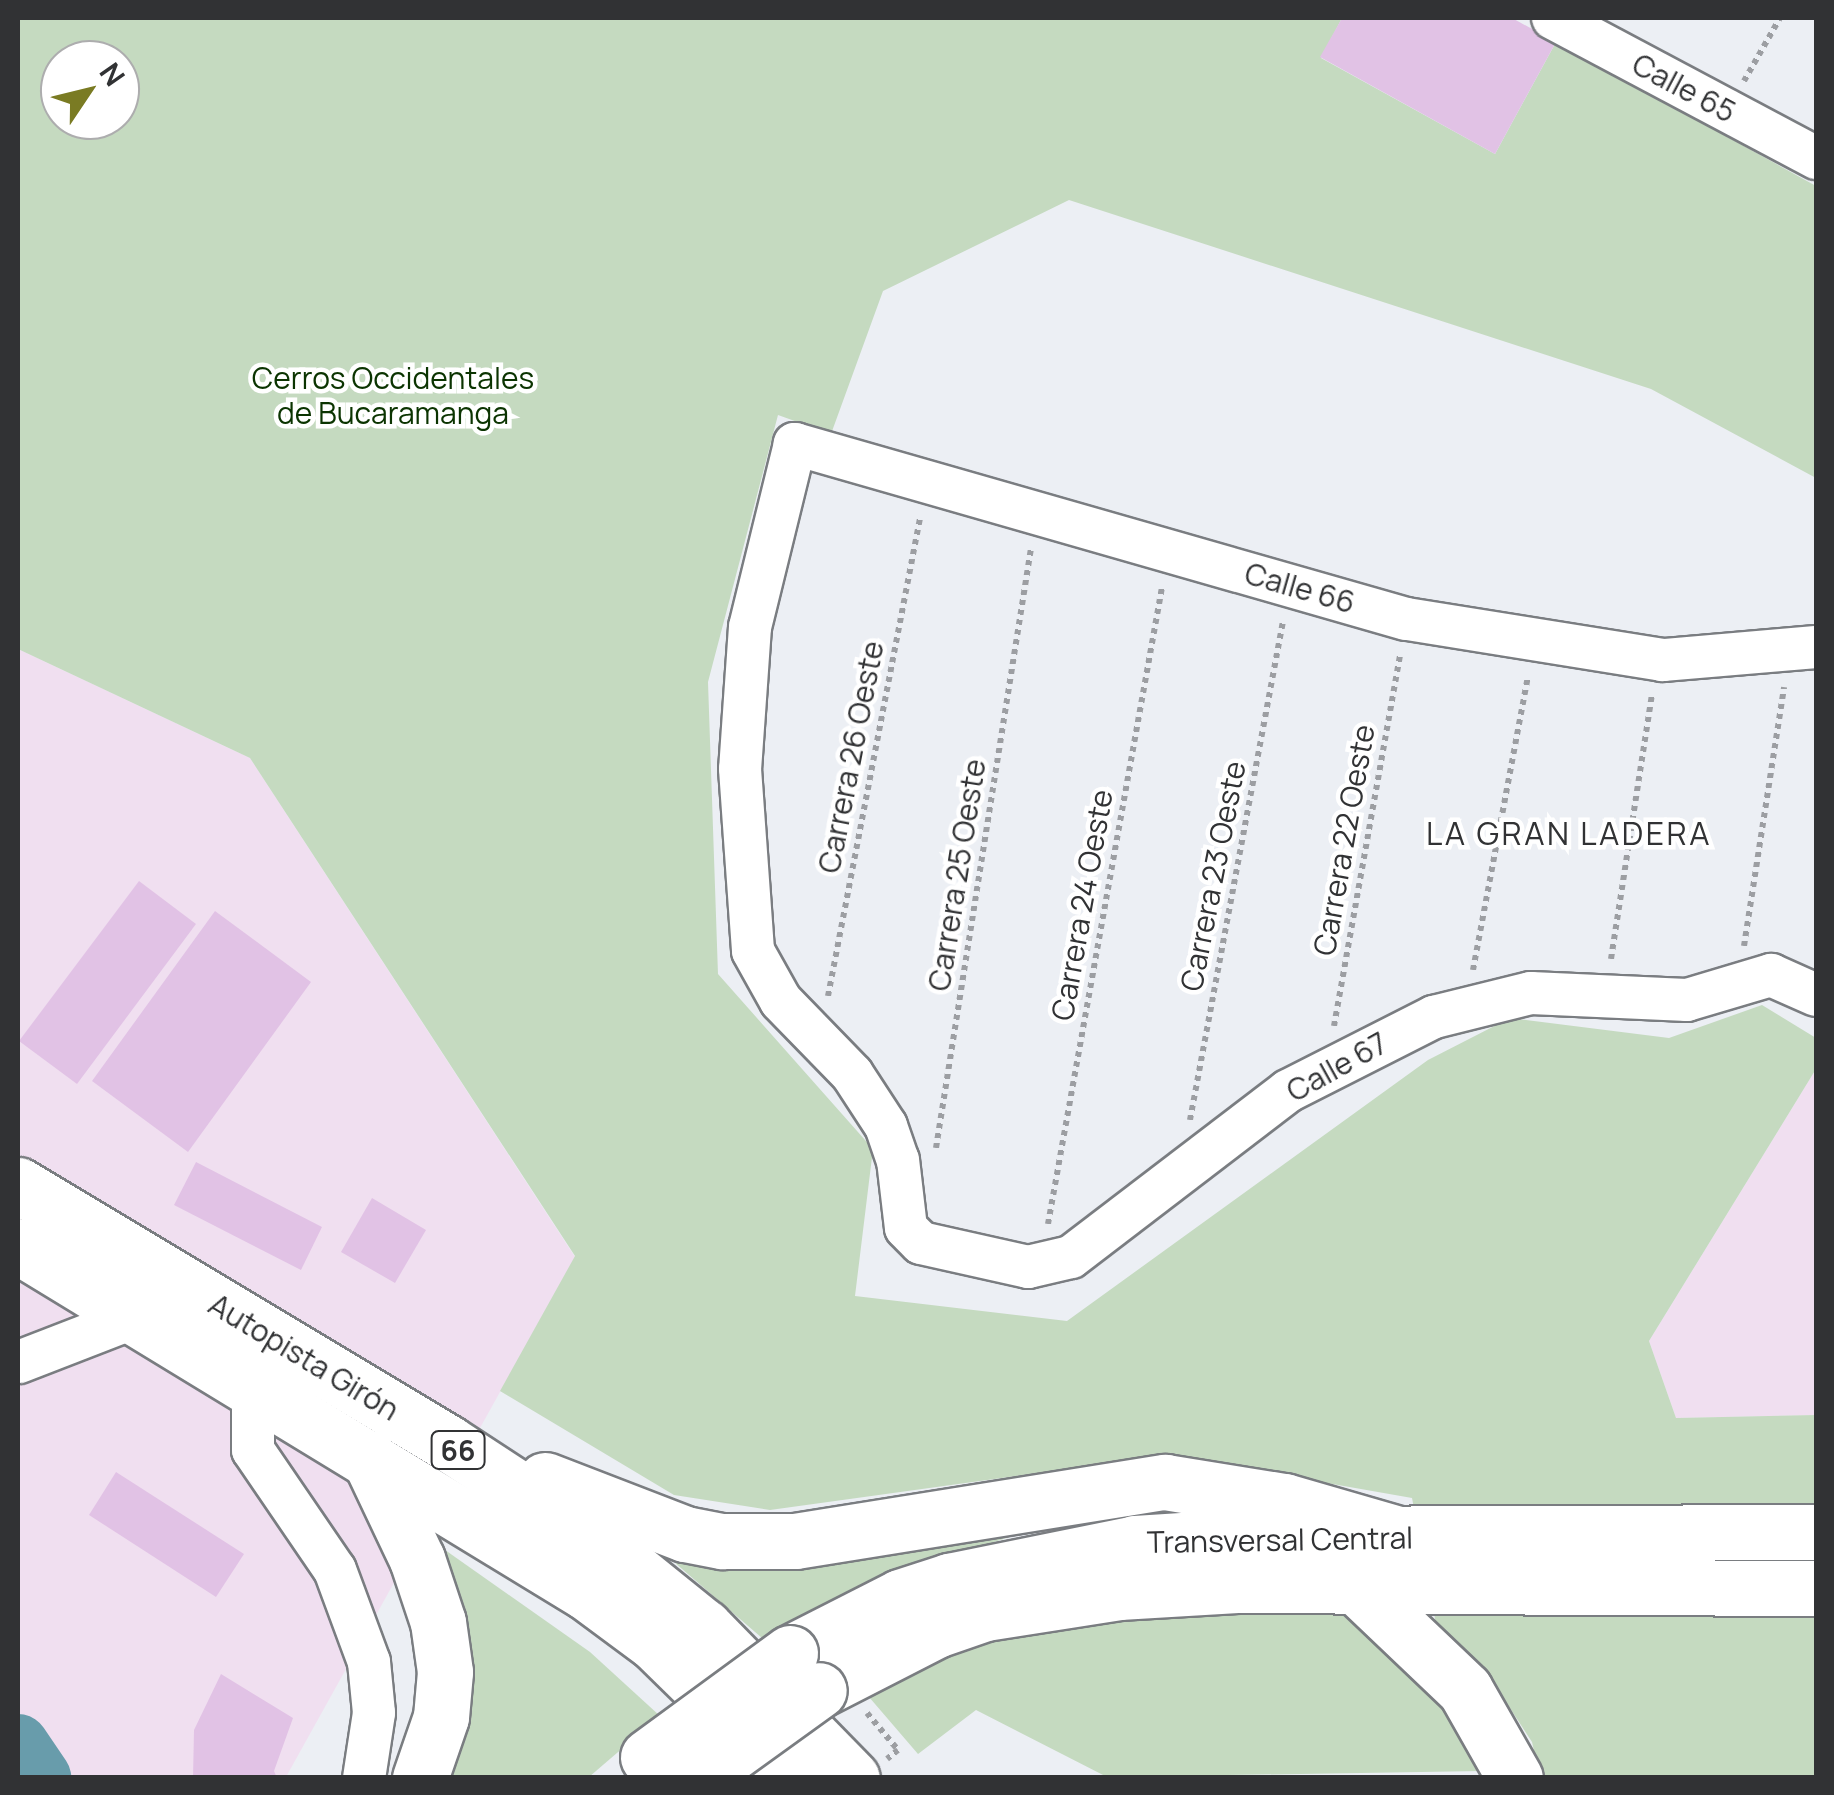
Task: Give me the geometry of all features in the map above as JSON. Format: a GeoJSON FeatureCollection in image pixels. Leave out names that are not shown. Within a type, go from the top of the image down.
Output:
{"type":"FeatureCollection","features":[{"type":"Feature","properties":{"kind":"main road","name":"Autopista Girón"},"geometry":{"type":"LineString","coordinates":[[18,1184],[448,1443],[660,1589],[865,1772]]}},
{"type":"Feature","properties":{"kind":"main road","name":"Autopista Girón"},"geometry":{"type":"LineString","coordinates":[[18,1246],[369,1458],[620,1616],[693,1678],[792,1778]]}},
{"type":"Feature","properties":{"kind":"main road"},"geometry":{"type":"LineString","coordinates":[[448,1443],[685,1534],[722,1541],[795,1540],[1165,1482],[1284,1501],[1405,1536]]}},
{"type":"Feature","properties":{"kind":"main road"},"geometry":{"type":"LineString","coordinates":[[369,1458],[418,1559],[438,1622],[445,1672],[441,1717],[420,1778]]}},
{"type":"Feature","properties":{"kind":"main road","name":"Transversal Central"},"geometry":{"type":"LineString","coordinates":[[822,1681],[900,1597],[1013,1563],[1202,1536],[1816,1532]]}},
{"type":"Feature","properties":{"kind":"main road"},"geometry":{"type":"LineString","coordinates":[[1357,1586],[1465,1690],[1515,1778]]}},
{"type":"Feature","properties":{"kind":"main road","name":"Transversal Central"},"geometry":{"type":"LineString","coordinates":[[657,1771],[822,1681],[936,1630],[1042,1602],[1177,1588],[1816,1588]]}},
{"type":"Feature","properties":{"kind":"street","name":"Calle 65"},"geometry":{"type":"LineString","coordinates":[[1552,18],[1816,158]]}},
{"type":"Feature","properties":{"kind":"street","name":"Calle 66"},"geometry":{"type":"LineString","coordinates":[[820,1040],[781,1001],[753,951],[740,770],[750,628],[795,444],[1406,619],[1658,659],[1803,649]]}},
{"type":"Feature","properties":{"kind":"street","name":"Calle 67"},"geometry":{"type":"LineString","coordinates":[[1040,1267],[1071,1256],[1326,1069],[1466,1006],[1530,993],[1687,1000],[1739,980],[1771,975],[1816,995]]}},
{"type":"Feature","properties":{"kind":"street"},"geometry":{"type":"LineString","coordinates":[[820,1040],[852,1074],[894,1144],[906,1228],[921,1244],[1040,1267]]}},
{"type":"Feature","properties":{"kind":"street"},"geometry":{"type":"LineString","coordinates":[[19,1362],[135,1317]]}},
{"type":"Feature","properties":{"kind":"street"},"geometry":{"type":"LineString","coordinates":[[252,1388],[254,1450],[335,1570],[368,1662],[374,1713],[364,1778]]}},
{"type":"Feature","properties":{"kind":"path"},"geometry":{"type":"LineString","coordinates":[[1727,110],[1780,18]]}},
{"type":"Feature","properties":{"kind":"path","name":"Carrera 26 Oeste"},"geometry":{"type":"LineString","coordinates":[[820,1040],[926,482]]}},
{"type":"Feature","properties":{"kind":"path","name":"Carrera 25 Oeste"},"geometry":{"type":"LineString","coordinates":[[933,1169],[1036,513]]}},
{"type":"Feature","properties":{"kind":"path","name":"Carrera 24 Oeste"},"geometry":{"type":"LineString","coordinates":[[1040,1267],[1169,551]]}},
{"type":"Feature","properties":{"kind":"path","name":"Carrera 23 Oeste"},"geometry":{"type":"LineString","coordinates":[[1179,1174],[1290,586]]}},
{"type":"Feature","properties":{"kind":"path","name":"Carrera 22 Oeste"},"geometry":{"type":"LineString","coordinates":[[1326,1069],[1406,619]]}},
{"type":"Feature","properties":{"kind":"path"},"geometry":{"type":"LineString","coordinates":[[1466,1006],[1535,642]]}},
{"type":"Feature","properties":{"kind":"path"},"geometry":{"type":"LineString","coordinates":[[1739,980],[1803,649]]}},
{"type":"Feature","properties":{"kind":"path"},"geometry":{"type":"LineString","coordinates":[[1604,999],[1658,659]]}},
{"type":"Feature","properties":{"kind":"path"},"geometry":{"type":"LineString","coordinates":[[822,1681],[898,1750],[865,1772]]}},
{"type":"Feature","properties":{"kind":"shaded area"},"geometry":{"type":"Polygon","coordinates":[[[18,649],[250,758],[575,1257],[286,1777],[18,1778],[18,649]]]}},
{"type":"Feature","properties":{"kind":"shaded area"},"geometry":{"type":"Polygon","coordinates":[[[1816,1069],[1816,1415],[1676,1418],[1649,1341],[1816,1069]]]}},
{"type":"Feature","properties":{"kind":"green space","name":"Cerros Occidentales de Bucaramanga"},"geometry":{"type":"Polygon","coordinates":[[[18,18],[1342,18],[1321,58],[1495,154],[1556,42],[1816,186],[1816,478],[1651,389],[1069,200],[883,291],[831,434],[778,415],[708,682],[718,974],[873,1149],[855,1296],[1067,1321],[1428,1060],[1510,1018],[1669,1038],[1762,1005],[1816,1038],[1816,1069],[1649,1341],[1676,1418],[1816,1415],[1816,1777],[1540,1777],[1532,1742],[1491,1679],[1436,1624],[1412,1498],[1167,1455],[770,1510],[674,1495],[500,1391],[575,1256],[250,758],[18,649],[18,18]]]}},
{"type":"Feature","properties":{"kind":"green space"},"geometry":{"type":"Polygon","coordinates":[[[1081,1514],[914,1568],[762,1638],[674,1562],[764,1570],[832,1565],[1081,1514]]]}},
{"type":"Feature","properties":{"kind":"green space"},"geometry":{"type":"Polygon","coordinates":[[[438,1545],[590,1652],[660,1716],[589,1777],[442,1777],[438,1545]]]}},
{"type":"Feature","properties":{"kind":"green space"},"geometry":{"type":"Polygon","coordinates":[[[1133,1605],[1341,1610],[1391,1648],[1465,1728],[1482,1771],[1107,1777],[976,1710],[918,1754],[869,1697],[927,1662],[982,1642],[1133,1605]]]}},
{"type":"Feature","properties":{"kind":"building"},"geometry":{"type":"Polygon","coordinates":[[[1342,18],[1512,18],[1556,42],[1495,154],[1320,57],[1342,18]]]}},
{"type":"Feature","properties":{"kind":"building"},"geometry":{"type":"Polygon","coordinates":[[[139,881],[196,924],[77,1084],[19,1041],[139,881]]]}},
{"type":"Feature","properties":{"kind":"building"},"geometry":{"type":"Polygon","coordinates":[[[215,911],[311,982],[188,1152],[92,1081],[215,911]]]}},
{"type":"Feature","properties":{"kind":"building"},"geometry":{"type":"Polygon","coordinates":[[[196,1162],[322,1227],[301,1270],[174,1205],[196,1162]]]}},
{"type":"Feature","properties":{"kind":"building"},"geometry":{"type":"Polygon","coordinates":[[[372,1198],[426,1230],[395,1283],[341,1252],[372,1198]]]}},
{"type":"Feature","properties":{"kind":"building"},"geometry":{"type":"Polygon","coordinates":[[[116,1472],[244,1554],[216,1597],[89,1515],[116,1472]]]}},
{"type":"Feature","properties":{"kind":"building"},"geometry":{"type":"Polygon","coordinates":[[[221,1674],[293,1718],[274,1771],[277,1778],[193,1778],[194,1730],[221,1674]]]}},
{"type":"Feature","properties":{"kind":"waterway"},"geometry":{"type":"LineString","coordinates":[[18,1745],[40,1778]]}},
{"type":"Feature","properties":{"kind":"district","name":"LA GRAN LADERA"},"geometry":{"type":"Point","coordinates":[1569,833]}}]}
